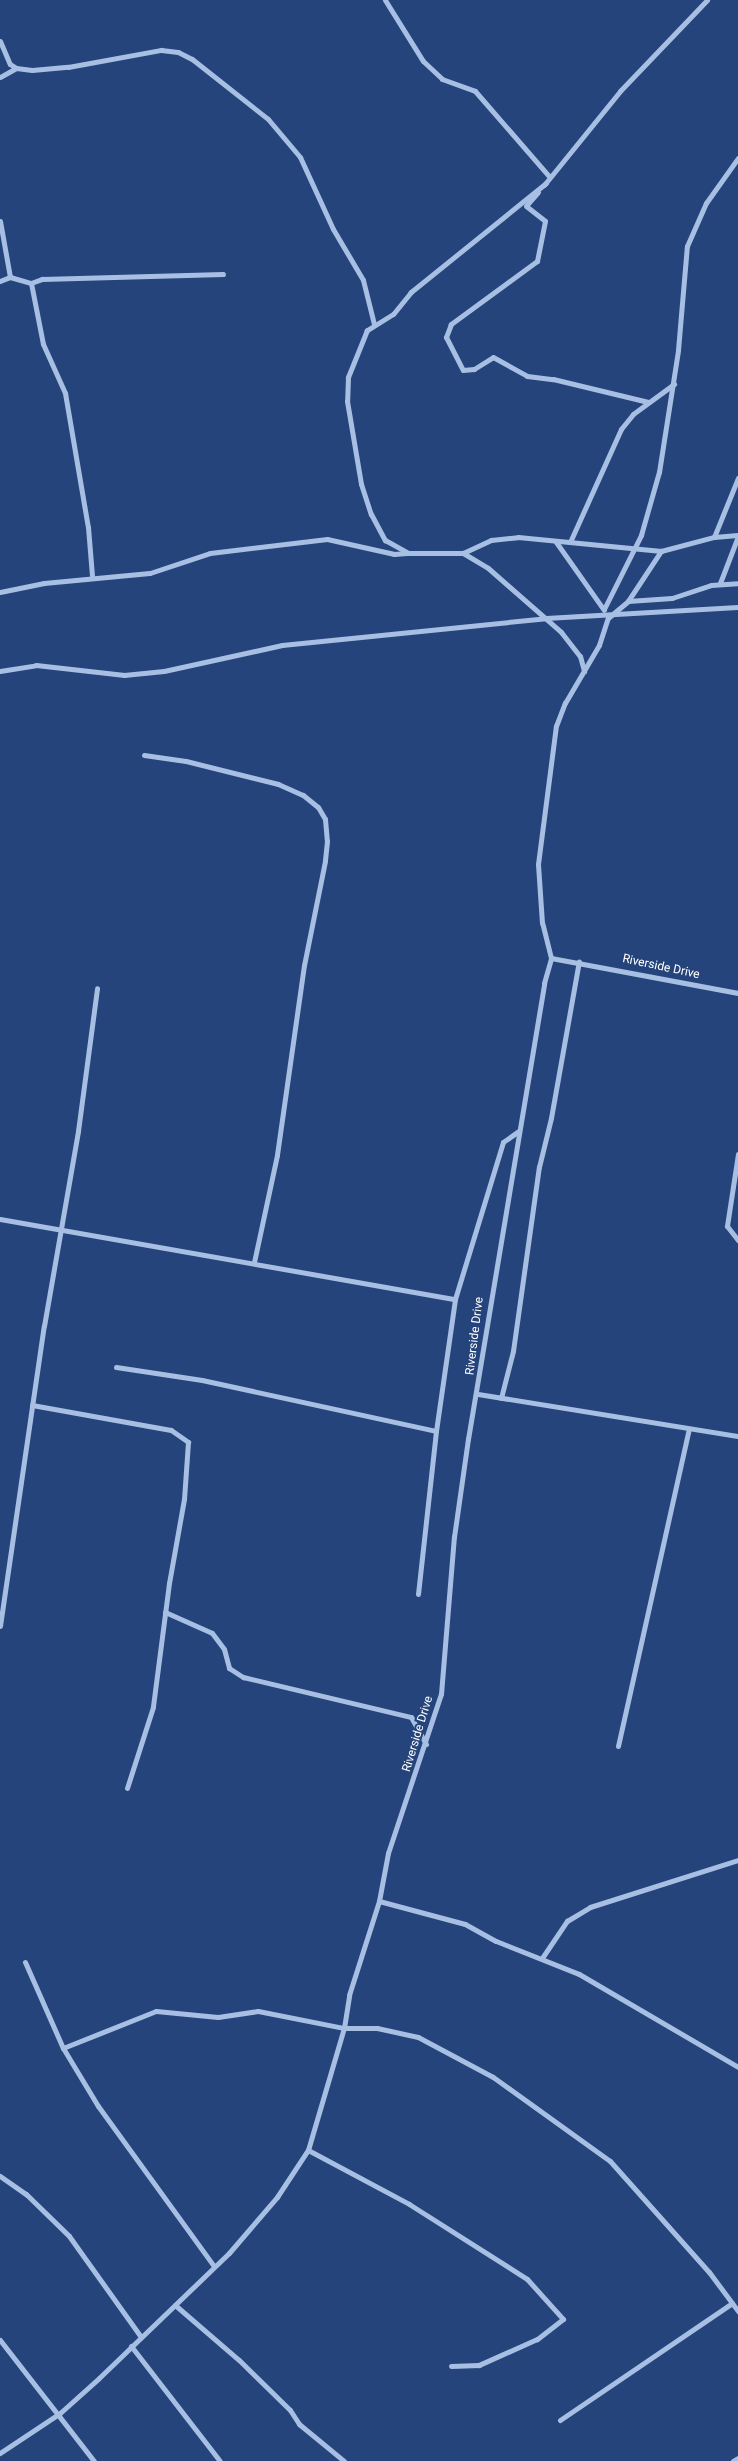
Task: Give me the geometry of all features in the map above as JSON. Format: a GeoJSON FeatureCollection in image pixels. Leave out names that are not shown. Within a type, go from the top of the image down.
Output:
{"type":"FeatureCollection","features":[{"type":"Feature","properties":{"kind":"street"},"geometry":{"type":"LineString","coordinates":[[385,0],[423,62],[442,79],[474,91],[549,176]]}},
{"type":"Feature","properties":{"kind":"street"},"geometry":{"type":"LineString","coordinates":[[648,402],[553,379],[527,376],[493,357],[474,369],[463,370],[446,337],[451,324],[538,261],[545,221],[526,206],[620,91],[707,0]]}},
{"type":"Feature","properties":{"kind":"street"},"geometry":{"type":"LineString","coordinates":[[0,41],[7,59],[16,68]]}},
{"type":"Feature","properties":{"kind":"street"},"geometry":{"type":"LineString","coordinates":[[0,77],[16,68],[68,67],[161,50],[178,52],[192,59],[268,119],[300,157],[333,229],[363,280],[374,324]]}},
{"type":"Feature","properties":{"kind":"street"},"geometry":{"type":"LineString","coordinates":[[604,609],[635,547],[659,472],[674,384],[687,246],[706,203],[738,158]]}},
{"type":"Feature","properties":{"kind":"street"},"geometry":{"type":"LineString","coordinates":[[408,553],[385,540],[378,531],[361,484],[347,401],[348,377],[362,336],[374,324],[393,314],[411,292],[546,183]]}},
{"type":"Feature","properties":{"kind":"street"},"geometry":{"type":"LineString","coordinates":[[0,222],[10,277]]}},
{"type":"Feature","properties":{"kind":"street"},"geometry":{"type":"LineString","coordinates":[[0,281],[10,277],[31,283],[42,279],[224,274]]}},
{"type":"Feature","properties":{"kind":"street"},"geometry":{"type":"LineString","coordinates":[[31,283],[43,344],[65,393],[88,527],[92,576]]}},
{"type":"Feature","properties":{"kind":"street"},"geometry":{"type":"LineString","coordinates":[[570,542],[618,434],[632,414],[674,384]]}},
{"type":"Feature","properties":{"kind":"street"},"geometry":{"type":"LineString","coordinates":[[714,537],[738,478]]}},
{"type":"Feature","properties":{"kind":"street"},"geometry":{"type":"LineString","coordinates":[[0,592],[92,576],[142,574],[210,554],[327,539],[394,554],[463,553],[502,538],[635,547],[661,551],[714,537],[738,535],[720,583]]}},
{"type":"Feature","properties":{"kind":"street"},"geometry":{"type":"LineString","coordinates":[[555,541],[604,609],[610,614]]}},
{"type":"Feature","properties":{"kind":"street"},"geometry":{"type":"LineString","coordinates":[[551,958],[537,886],[539,844],[556,726],[599,645],[610,614],[628,601],[661,551]]}},
{"type":"Feature","properties":{"kind":"street"},"geometry":{"type":"LineString","coordinates":[[463,553],[488,568],[546,618],[574,648],[584,671]]}},
{"type":"Feature","properties":{"kind":"street"},"geometry":{"type":"LineString","coordinates":[[628,601],[672,598],[720,583],[738,583]]}},
{"type":"Feature","properties":{"kind":"street"},"geometry":{"type":"LineString","coordinates":[[0,671],[36,665],[124,675],[164,671],[267,647],[546,618],[738,607]]}},
{"type":"Feature","properties":{"kind":"street"},"geometry":{"type":"LineString","coordinates":[[144,755],[186,761],[278,784],[303,795],[318,807],[325,819],[327,841],[304,965],[277,1155],[254,1262]]}},
{"type":"Feature","properties":{"kind":"street","name":"Riverside Drive"},"geometry":{"type":"LineString","coordinates":[[0,2453],[60,2413],[175,2305],[214,2266],[277,2197],[308,2150],[344,2028],[349,1995],[379,1900],[388,1853],[427,1744],[441,1694],[454,1537],[478,1394],[487,1317],[551,958],[579,961],[738,994]]}},
{"type":"Feature","properties":{"kind":"street"},"geometry":{"type":"LineString","coordinates":[[501,1398],[513,1351],[539,1168],[579,961]]}},
{"type":"Feature","properties":{"kind":"street"},"geometry":{"type":"LineString","coordinates":[[0,1626],[59,1231],[78,1131],[97,988]]}},
{"type":"Feature","properties":{"kind":"street"},"geometry":{"type":"LineString","coordinates":[[418,1594],[436,1431],[456,1299],[503,1142],[519,1131]]}},
{"type":"Feature","properties":{"kind":"street"},"geometry":{"type":"LineString","coordinates":[[738,1154],[727,1226],[738,1240]]}},
{"type":"Feature","properties":{"kind":"street"},"geometry":{"type":"LineString","coordinates":[[0,1219],[59,1231],[254,1262],[456,1299]]}},
{"type":"Feature","properties":{"kind":"street"},"geometry":{"type":"LineString","coordinates":[[116,1367],[193,1379],[436,1431]]}},
{"type":"Feature","properties":{"kind":"street"},"geometry":{"type":"LineString","coordinates":[[478,1394],[738,1436]]}},
{"type":"Feature","properties":{"kind":"street"},"geometry":{"type":"LineString","coordinates":[[32,1405],[172,1430],[188,1442],[184,1499],[165,1612],[153,1708],[127,1788]]}},
{"type":"Feature","properties":{"kind":"street"},"geometry":{"type":"LineString","coordinates":[[618,1746],[689,1429]]}},
{"type":"Feature","properties":{"kind":"street"},"geometry":{"type":"LineString","coordinates":[[165,1612],[212,1633],[224,1649],[229,1668],[243,1677],[411,1717],[427,1744]]}},
{"type":"Feature","properties":{"kind":"street"},"geometry":{"type":"LineString","coordinates":[[542,1958],[567,1921],[590,1907],[738,1860]]}},
{"type":"Feature","properties":{"kind":"street"},"geometry":{"type":"LineString","coordinates":[[379,1900],[465,1924],[496,1941],[542,1958],[604,1986],[738,2067]]}},
{"type":"Feature","properties":{"kind":"street"},"geometry":{"type":"LineString","coordinates":[[25,1962],[63,2048],[98,2106],[214,2266]]}},
{"type":"Feature","properties":{"kind":"street"},"geometry":{"type":"LineString","coordinates":[[63,2048],[156,2011],[218,2017],[258,2012],[344,2028],[377,2028],[433,2044],[492,2077],[544,2113],[627,2177],[738,2311]]}},
{"type":"Feature","properties":{"kind":"street"},"geometry":{"type":"LineString","coordinates":[[308,2150],[409,2204],[527,2279],[563,2319],[537,2339],[479,2365],[451,2366]]}},
{"type":"Feature","properties":{"kind":"street"},"geometry":{"type":"LineString","coordinates":[[0,2176],[26,2194],[69,2236],[141,2337]]}},
{"type":"Feature","properties":{"kind":"street"},"geometry":{"type":"LineString","coordinates":[[560,2420],[732,2304]]}},
{"type":"Feature","properties":{"kind":"street"},"geometry":{"type":"LineString","coordinates":[[175,2305],[239,2360],[290,2410],[299,2424],[344,2461]]}},
{"type":"Feature","properties":{"kind":"street"},"geometry":{"type":"LineString","coordinates":[[0,2340],[60,2413],[94,2461]]}},
{"type":"Feature","properties":{"kind":"street"},"geometry":{"type":"LineString","coordinates":[[131,2346],[220,2461]]}},
{"type":"Feature","properties":{"kind":"street"},"geometry":{"type":"LineString","coordinates":[[733,2461],[738,2458]]}}]}
